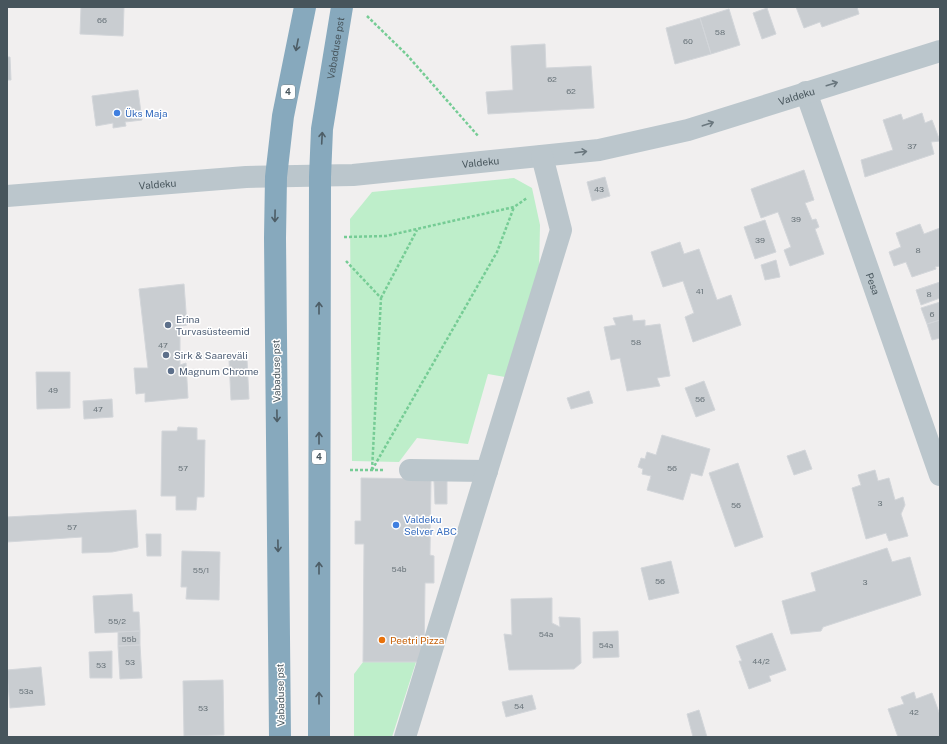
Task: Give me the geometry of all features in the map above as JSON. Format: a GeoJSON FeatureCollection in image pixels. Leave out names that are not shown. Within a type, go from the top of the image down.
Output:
{"type":"FeatureCollection","features":[{"type":"Feature","properties":{"kind":"highway","name":"Vabaduse pst"},"geometry":{"type":"LineString","coordinates":[[280,737],[275,238],[276,177],[283,116],[304,7]]}},
{"type":"Feature","properties":{"kind":"highway","name":"Vabaduse pst"},"geometry":{"type":"LineString","coordinates":[[319,737],[320,177],[322,129],[342,7]]}},
{"type":"Feature","properties":{"kind":"street","name":"Valdeku"},"geometry":{"type":"LineString","coordinates":[[7,196],[246,178],[353,175],[599,150],[688,130],[940,51]]}},
{"type":"Feature","properties":{"kind":"street","name":"Pesa"},"geometry":{"type":"LineString","coordinates":[[806,92],[940,475]]}},
{"type":"Feature","properties":{"kind":"street"},"geometry":{"type":"LineString","coordinates":[[405,737],[561,230],[542,156]]}},
{"type":"Feature","properties":{"kind":"street"},"geometry":{"type":"LineString","coordinates":[[410,470],[487,471]]}},
{"type":"Feature","properties":{"kind":"path"},"geometry":{"type":"LineString","coordinates":[[363,13],[407,54],[479,138]]}},
{"type":"Feature","properties":{"kind":"path"},"geometry":{"type":"LineString","coordinates":[[341,237],[386,236],[514,207],[549,182]]}},
{"type":"Feature","properties":{"kind":"path"},"geometry":{"type":"LineString","coordinates":[[372,470],[497,252],[514,207]]}},
{"type":"Feature","properties":{"kind":"path"},"geometry":{"type":"LineString","coordinates":[[372,470],[381,298],[417,229]]}},
{"type":"Feature","properties":{"kind":"path"},"geometry":{"type":"LineString","coordinates":[[342,256],[381,298]]}},
{"type":"Feature","properties":{"kind":"path"},"geometry":{"type":"LineString","coordinates":[[350,470],[410,470]]}},
{"type":"Feature","properties":{"kind":"green space"},"geometry":{"type":"Polygon","coordinates":[[[514,178],[532,188],[540,225],[539,270],[505,377],[488,374],[468,444],[417,438],[399,462],[352,461],[350,219],[372,192],[514,178]]]}},
{"type":"Feature","properties":{"kind":"green space"},"geometry":{"type":"Polygon","coordinates":[[[363,662],[416,662],[392,737],[354,737],[354,674],[363,662]]]}},
{"type":"Feature","properties":{"kind":"building"},"geometry":{"type":"Polygon","coordinates":[[[81,7],[124,7],[123,36],[80,34],[81,7]]]}},
{"type":"Feature","properties":{"kind":"building"},"geometry":{"type":"Polygon","coordinates":[[[796,7],[857,7],[859,14],[822,27],[820,22],[804,28],[796,7]]]}},
{"type":"Feature","properties":{"kind":"building"},"geometry":{"type":"Polygon","coordinates":[[[767,8],[776,34],[762,39],[753,13],[767,8]]]}},
{"type":"Feature","properties":{"kind":"building"},"geometry":{"type":"Polygon","coordinates":[[[729,9],[740,45],[711,54],[700,18],[729,9]]]}},
{"type":"Feature","properties":{"kind":"building"},"geometry":{"type":"Polygon","coordinates":[[[700,18],[711,54],[675,64],[666,28],[700,18]]]}},
{"type":"Feature","properties":{"kind":"building"},"geometry":{"type":"Polygon","coordinates":[[[545,44],[546,68],[591,66],[594,108],[488,114],[486,92],[513,90],[511,46],[545,44]]]}},
{"type":"Feature","properties":{"kind":"building"},"geometry":{"type":"Polygon","coordinates":[[[7,57],[10,57],[11,80],[7,80],[7,57]]]}},
{"type":"Feature","properties":{"kind":"building"},"geometry":{"type":"Polygon","coordinates":[[[138,90],[142,120],[125,122],[126,126],[113,128],[113,123],[96,126],[92,96],[138,90]]]}},
{"type":"Feature","properties":{"kind":"building"},"geometry":{"type":"Polygon","coordinates":[[[922,113],[925,123],[932,120],[940,141],[931,142],[934,154],[865,177],[861,160],[893,150],[883,120],[901,114],[903,120],[922,113]]]}},
{"type":"Feature","properties":{"kind":"building"},"geometry":{"type":"Polygon","coordinates":[[[804,170],[814,200],[805,203],[812,220],[816,219],[819,227],[815,229],[824,254],[790,266],[784,250],[791,247],[778,212],[761,218],[751,189],[804,170]]]}},
{"type":"Feature","properties":{"kind":"building"},"geometry":{"type":"Polygon","coordinates":[[[605,177],[610,196],[592,201],[587,182],[605,177]]]}},
{"type":"Feature","properties":{"kind":"building"},"geometry":{"type":"Polygon","coordinates":[[[765,220],[776,252],[755,259],[744,227],[765,220]]]}},
{"type":"Feature","properties":{"kind":"building"},"geometry":{"type":"Polygon","coordinates":[[[920,224],[924,234],[940,228],[940,266],[935,267],[936,269],[912,277],[906,262],[894,266],[889,252],[901,247],[896,233],[920,224]]]}},
{"type":"Feature","properties":{"kind":"building"},"geometry":{"type":"Polygon","coordinates":[[[680,242],[684,254],[699,249],[717,300],[731,295],[741,325],[693,342],[685,317],[694,313],[683,281],[663,287],[651,252],[680,242]]]}},
{"type":"Feature","properties":{"kind":"building"},"geometry":{"type":"Polygon","coordinates":[[[776,260],[780,277],[765,280],[761,265],[776,260]]]}},
{"type":"Feature","properties":{"kind":"building"},"geometry":{"type":"Polygon","coordinates":[[[940,282],[940,298],[921,305],[916,290],[940,282]]]}},
{"type":"Feature","properties":{"kind":"building"},"geometry":{"type":"Polygon","coordinates":[[[184,284],[187,325],[180,326],[180,365],[186,363],[188,398],[145,402],[145,393],[136,394],[134,368],[148,368],[139,289],[184,284]]]}},
{"type":"Feature","properties":{"kind":"building"},"geometry":{"type":"Polygon","coordinates":[[[940,302],[940,320],[927,324],[921,308],[940,302]]]}},
{"type":"Feature","properties":{"kind":"building"},"geometry":{"type":"Polygon","coordinates":[[[632,315],[633,321],[645,320],[645,326],[660,324],[670,376],[657,378],[660,386],[627,391],[620,358],[611,360],[604,327],[616,325],[613,318],[632,315]]]}},
{"type":"Feature","properties":{"kind":"building"},"geometry":{"type":"Polygon","coordinates":[[[940,320],[940,338],[932,340],[927,324],[940,320]]]}},
{"type":"Feature","properties":{"kind":"building"},"geometry":{"type":"Polygon","coordinates":[[[247,359],[249,399],[231,400],[229,360],[247,359]]]}},
{"type":"Feature","properties":{"kind":"building"},"geometry":{"type":"Polygon","coordinates":[[[36,372],[70,372],[70,408],[37,409],[36,372]]]}},
{"type":"Feature","properties":{"kind":"building"},"geometry":{"type":"Polygon","coordinates":[[[704,381],[715,410],[696,417],[685,388],[704,381]]]}},
{"type":"Feature","properties":{"kind":"building"},"geometry":{"type":"Polygon","coordinates":[[[589,391],[593,403],[571,409],[567,398],[589,391]]]}},
{"type":"Feature","properties":{"kind":"building"},"geometry":{"type":"Polygon","coordinates":[[[112,399],[113,417],[84,419],[83,401],[112,399]]]}},
{"type":"Feature","properties":{"kind":"building"},"geometry":{"type":"Polygon","coordinates":[[[178,427],[197,428],[197,440],[205,440],[204,497],[197,497],[196,510],[176,510],[176,496],[161,496],[162,431],[177,431],[178,427]]]}},
{"type":"Feature","properties":{"kind":"building"},"geometry":{"type":"Polygon","coordinates":[[[662,435],[710,449],[702,476],[691,473],[683,500],[647,490],[651,476],[642,474],[643,469],[638,467],[641,458],[645,459],[647,452],[656,455],[662,435]]]}},
{"type":"Feature","properties":{"kind":"building"},"geometry":{"type":"Polygon","coordinates":[[[805,450],[812,469],[794,475],[787,456],[805,450]]]}},
{"type":"Feature","properties":{"kind":"building"},"geometry":{"type":"Polygon","coordinates":[[[738,463],[763,537],[735,547],[709,473],[738,463]]]}},
{"type":"Feature","properties":{"kind":"building"},"geometry":{"type":"Polygon","coordinates":[[[875,470],[878,481],[889,478],[895,500],[903,497],[905,505],[901,514],[908,536],[889,541],[886,533],[866,539],[852,488],[861,485],[858,475],[875,470]]]}},
{"type":"Feature","properties":{"kind":"building"},"geometry":{"type":"Polygon","coordinates":[[[361,478],[431,479],[430,555],[434,556],[434,583],[425,583],[424,662],[363,662],[364,544],[355,544],[355,521],[361,521],[361,478]]]}},
{"type":"Feature","properties":{"kind":"building"},"geometry":{"type":"Polygon","coordinates":[[[434,481],[447,481],[447,504],[435,504],[434,481]]]}},
{"type":"Feature","properties":{"kind":"building"},"geometry":{"type":"Polygon","coordinates":[[[136,510],[138,547],[112,552],[82,553],[82,537],[7,542],[7,517],[136,510]]]}},
{"type":"Feature","properties":{"kind":"building"},"geometry":{"type":"Polygon","coordinates":[[[146,534],[161,534],[161,556],[147,556],[146,534]]]}},
{"type":"Feature","properties":{"kind":"building"},"geometry":{"type":"Polygon","coordinates":[[[887,548],[892,562],[910,557],[921,595],[823,627],[821,631],[791,634],[782,601],[816,591],[811,573],[887,548]]]}},
{"type":"Feature","properties":{"kind":"building"},"geometry":{"type":"Polygon","coordinates":[[[182,551],[220,552],[219,600],[186,599],[187,587],[181,587],[182,551]]]}},
{"type":"Feature","properties":{"kind":"building"},"geometry":{"type":"Polygon","coordinates":[[[671,561],[679,593],[649,600],[641,568],[671,561]]]}},
{"type":"Feature","properties":{"kind":"building"},"geometry":{"type":"Polygon","coordinates":[[[132,594],[133,612],[139,612],[140,631],[95,633],[93,596],[132,594]]]}},
{"type":"Feature","properties":{"kind":"building"},"geometry":{"type":"Polygon","coordinates":[[[552,598],[552,623],[560,627],[559,617],[580,618],[581,663],[574,669],[509,670],[504,634],[512,635],[511,599],[552,598]]]}},
{"type":"Feature","properties":{"kind":"building"},"geometry":{"type":"Polygon","coordinates":[[[140,631],[140,645],[118,646],[118,632],[140,631]]]}},
{"type":"Feature","properties":{"kind":"building"},"geometry":{"type":"Polygon","coordinates":[[[618,631],[619,657],[593,658],[593,632],[618,631]]]}},
{"type":"Feature","properties":{"kind":"building"},"geometry":{"type":"Polygon","coordinates":[[[772,633],[786,670],[769,676],[771,681],[749,689],[739,661],[742,661],[736,646],[772,633]]]}},
{"type":"Feature","properties":{"kind":"building"},"geometry":{"type":"Polygon","coordinates":[[[140,645],[142,678],[120,679],[118,646],[140,645]]]}},
{"type":"Feature","properties":{"kind":"building"},"geometry":{"type":"Polygon","coordinates":[[[112,651],[112,678],[90,678],[89,652],[112,651]]]}},
{"type":"Feature","properties":{"kind":"building"},"geometry":{"type":"Polygon","coordinates":[[[41,667],[45,705],[10,708],[7,670],[41,667]]]}},
{"type":"Feature","properties":{"kind":"building"},"geometry":{"type":"Polygon","coordinates":[[[223,680],[224,735],[184,736],[183,681],[223,680]]]}},
{"type":"Feature","properties":{"kind":"building"},"geometry":{"type":"Polygon","coordinates":[[[914,692],[916,699],[932,693],[940,715],[940,737],[898,737],[888,709],[904,704],[901,697],[914,692]]]}},
{"type":"Feature","properties":{"kind":"building"},"geometry":{"type":"Polygon","coordinates":[[[532,695],[536,709],[506,717],[502,702],[532,695]]]}},
{"type":"Feature","properties":{"kind":"building"},"geometry":{"type":"Polygon","coordinates":[[[699,710],[707,737],[693,737],[687,714],[699,710]]]}},
{"type":"Feature","properties":{"kind":"place","name":"Üks Maja"},"geometry":{"type":"Point","coordinates":[117,113]}},
{"type":"Feature","properties":{"kind":"place","name":"Erina Turvasüsteemid"},"geometry":{"type":"Point","coordinates":[168,325]}},
{"type":"Feature","properties":{"kind":"place","name":"Sirk & Saareväli"},"geometry":{"type":"Point","coordinates":[166,355]}},
{"type":"Feature","properties":{"kind":"place","name":"Magnum Chrome"},"geometry":{"type":"Point","coordinates":[171,371]}},
{"type":"Feature","properties":{"kind":"place","name":"Valdeku Selver ABC"},"geometry":{"type":"Point","coordinates":[396,525]}},
{"type":"Feature","properties":{"kind":"place","name":"Peetri Pizza"},"geometry":{"type":"Point","coordinates":[382,640]}}]}
